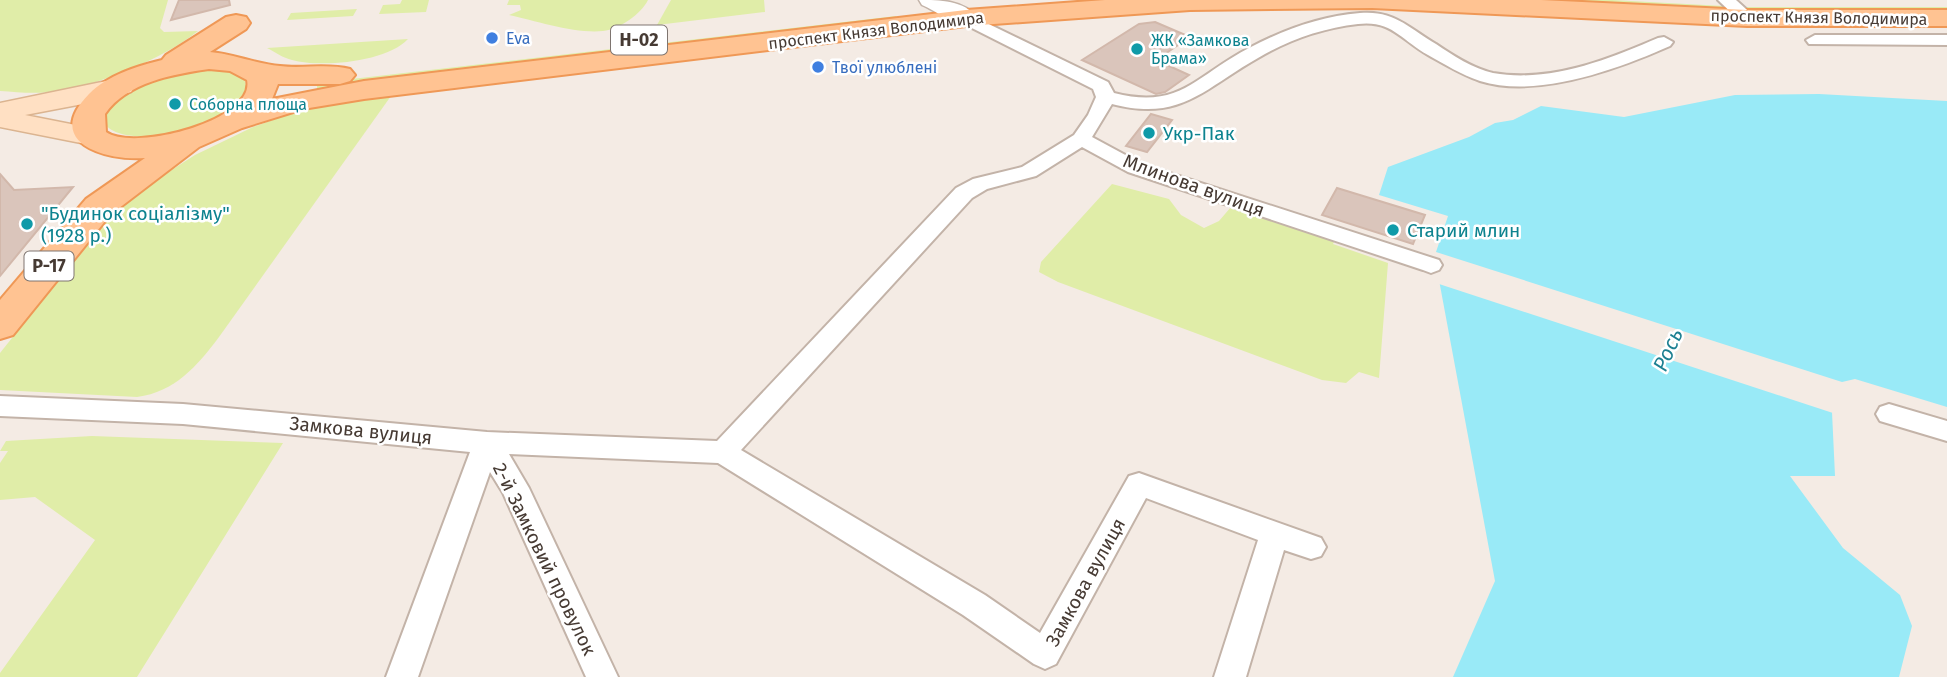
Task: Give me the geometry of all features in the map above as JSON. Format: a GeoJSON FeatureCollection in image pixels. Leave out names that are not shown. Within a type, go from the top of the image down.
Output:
{"type":"FeatureCollection","features":[{"type":"Feature","properties":{"kind":"main road","name":"проспект Князя Володимира"},"geometry":{"type":"LineString","coordinates":[[246,65],[275,75],[306,77],[356,74],[1027,0]]}},
{"type":"Feature","properties":{"kind":"main road","name":"проспект Князя Володимира"},"geometry":{"type":"LineString","coordinates":[[231,121],[285,104],[364,90],[946,8],[1292,0],[1734,6],[1947,1]]}},
{"type":"Feature","properties":{"kind":"main road","name":"проспект Князя Володимира"},"geometry":{"type":"LineString","coordinates":[[1712,0],[1734,6],[1947,18]]}},
{"type":"Feature","properties":{"kind":"main road"},"geometry":{"type":"LineString","coordinates":[[231,121],[249,109],[264,89],[264,80],[246,65],[233,48],[244,12]]}},
{"type":"Feature","properties":{"kind":"main road"},"geometry":{"type":"LineString","coordinates":[[99,141],[88,124],[90,114],[107,95],[190,54],[244,12]]}},
{"type":"Feature","properties":{"kind":"main road"},"geometry":{"type":"LineString","coordinates":[[154,71],[209,60],[246,65]]}},
{"type":"Feature","properties":{"kind":"main road"},"geometry":{"type":"LineString","coordinates":[[0,111],[76,98],[121,86]]}},
{"type":"Feature","properties":{"kind":"main road"},"geometry":{"type":"LineString","coordinates":[[0,118],[99,141]]}},
{"type":"Feature","properties":{"kind":"main road","name":"Н-02"},"geometry":{"type":"LineString","coordinates":[[99,141],[140,149],[195,138],[231,121]]}},
{"type":"Feature","properties":{"kind":"main road","name":"Р-17"},"geometry":{"type":"LineString","coordinates":[[0,325],[98,207],[195,138]]}},
{"type":"Feature","properties":{"kind":"main road","name":"Р-17"},"geometry":{"type":"LineString","coordinates":[[98,207],[114,166],[99,141]]}},
{"type":"Feature","properties":{"kind":"street"},"geometry":{"type":"LineString","coordinates":[[723,452],[964,193],[980,184],[1029,172],[1081,139],[1098,115],[1106,97],[1101,86],[946,8]]}},
{"type":"Feature","properties":{"kind":"street"},"geometry":{"type":"LineString","coordinates":[[1106,97],[1151,106],[1179,98],[1208,84],[1251,54],[1275,42],[1335,22],[1380,18],[1396,23],[1424,45],[1493,78],[1542,80],[1583,74],[1625,60],[1664,42]]}},
{"type":"Feature","properties":{"kind":"street"},"geometry":{"type":"LineString","coordinates":[[1815,40],[1947,40]]}},
{"type":"Feature","properties":{"kind":"street","name":"Млинова вулиця"},"geometry":{"type":"LineString","coordinates":[[1081,139],[1135,168],[1431,265]]}},
{"type":"Feature","properties":{"kind":"street","name":"Замкова вулиця"},"geometry":{"type":"LineString","coordinates":[[0,406],[183,414],[487,443],[723,452],[974,605],[1045,654],[1139,484],[1311,547]]}},
{"type":"Feature","properties":{"kind":"street"},"geometry":{"type":"LineString","coordinates":[[1889,414],[1947,431]]}},
{"type":"Feature","properties":{"kind":"street"},"geometry":{"type":"LineString","coordinates":[[402,677],[487,443]]}},
{"type":"Feature","properties":{"kind":"street","name":"2-й Замковий провулок"},"geometry":{"type":"LineString","coordinates":[[487,443],[515,488],[602,677]]}},
{"type":"Feature","properties":{"kind":"street"},"geometry":{"type":"LineString","coordinates":[[1230,677],[1275,533]]}},
{"type":"Feature","properties":{"kind":"green space"},"geometry":{"type":"Polygon","coordinates":[[[0,0],[168,0],[160,28],[164,32],[198,31],[147,62],[86,85],[43,93],[0,91],[0,0]]]}},
{"type":"Feature","properties":{"kind":"green space"},"geometry":{"type":"Polygon","coordinates":[[[402,0],[429,0],[426,12],[379,14],[383,5],[400,4],[402,0]]]}},
{"type":"Feature","properties":{"kind":"green space"},"geometry":{"type":"Polygon","coordinates":[[[509,0],[648,0],[623,24],[610,30],[581,31],[509,15],[521,10],[520,5],[507,5],[509,0]]]}},
{"type":"Feature","properties":{"kind":"green space"},"geometry":{"type":"Polygon","coordinates":[[[671,0],[764,0],[765,12],[657,25],[671,0]]]}},
{"type":"Feature","properties":{"kind":"green space"},"geometry":{"type":"Polygon","coordinates":[[[1510,0],[1612,0],[1724,6],[1730,12],[1510,0]]]}},
{"type":"Feature","properties":{"kind":"green space"},"geometry":{"type":"Polygon","coordinates":[[[1746,7],[1947,7],[1947,12],[1753,12],[1746,7]]]}},
{"type":"Feature","properties":{"kind":"green space"},"geometry":{"type":"Polygon","coordinates":[[[357,9],[353,16],[287,20],[291,13],[357,9]]]}},
{"type":"Feature","properties":{"kind":"green space"},"geometry":{"type":"Polygon","coordinates":[[[897,18],[317,89],[317,83],[897,18]]]}},
{"type":"Feature","properties":{"kind":"green space"},"geometry":{"type":"Polygon","coordinates":[[[408,39],[398,47],[370,58],[336,63],[292,60],[267,48],[408,39]]]}},
{"type":"Feature","properties":{"kind":"green space","name":"Соборна площа"},"geometry":{"type":"Polygon","coordinates":[[[194,68],[227,69],[236,73],[245,82],[244,96],[226,114],[213,121],[170,134],[147,137],[121,134],[105,124],[104,116],[110,106],[124,94],[149,81],[194,68]]]}},
{"type":"Feature","properties":{"kind":"green space"},"geometry":{"type":"Polygon","coordinates":[[[391,96],[219,337],[184,376],[163,390],[137,397],[0,390],[0,353],[112,213],[142,189],[195,155],[253,127],[334,102],[391,96]]]}},
{"type":"Feature","properties":{"kind":"green space"},"geometry":{"type":"Polygon","coordinates":[[[1112,184],[1169,199],[1181,215],[1204,228],[1219,221],[1231,207],[1335,240],[1333,244],[1388,263],[1379,378],[1359,372],[1346,383],[1322,380],[1058,282],[1039,272],[1041,262],[1112,184]]]}},
{"type":"Feature","properties":{"kind":"green space"},"geometry":{"type":"Polygon","coordinates":[[[92,436],[283,443],[137,677],[0,677],[0,673],[95,540],[35,497],[0,500],[0,463],[8,451],[0,451],[6,441],[92,436]]]}},
{"type":"Feature","properties":{"kind":"water","name":"Рось"},"geometry":{"type":"Polygon","coordinates":[[[1819,94],[1947,101],[1947,407],[1855,379],[1842,382],[1832,412],[1835,476],[1790,476],[1843,548],[1900,595],[1912,626],[1899,677],[1453,677],[1495,581],[1439,280],[1436,252],[1448,216],[1379,195],[1388,167],[1469,137],[1495,123],[1513,120],[1541,106],[1624,117],[1735,95],[1819,94]]]}},
{"type":"Feature","properties":{"kind":"pier"},"geometry":{"type":"Polygon","coordinates":[[[1436,252],[1842,382],[1836,414],[1436,283],[1433,259],[1436,252]]]}},
{"type":"Feature","properties":{"kind":"building"},"geometry":{"type":"Polygon","coordinates":[[[179,0],[229,0],[230,5],[171,20],[179,0]]]}},
{"type":"Feature","properties":{"kind":"building","name":"ЖК «Замкова Брама»"},"geometry":{"type":"Polygon","coordinates":[[[1155,22],[1190,37],[1156,60],[1189,75],[1165,92],[1156,94],[1082,60],[1139,24],[1155,22]]]}},
{"type":"Feature","properties":{"kind":"building","name":"Укр-Пак"},"geometry":{"type":"Polygon","coordinates":[[[1151,114],[1172,120],[1147,152],[1126,146],[1151,114]]]}},
{"type":"Feature","properties":{"kind":"building","name":"\"Будинок соціалізму\" (1928 р.)"},"geometry":{"type":"Polygon","coordinates":[[[0,174],[14,190],[73,187],[0,276],[0,174]]]}},
{"type":"Feature","properties":{"kind":"building","name":"Старий млин"},"geometry":{"type":"Polygon","coordinates":[[[1337,188],[1425,215],[1413,244],[1322,215],[1337,188]]]}},
{"type":"Feature","properties":{"kind":"place","name":"Eva"},"geometry":{"type":"Point","coordinates":[492,38]}},
{"type":"Feature","properties":{"kind":"place","name":"ЖК «Замкова Брама»"},"geometry":{"type":"Point","coordinates":[1137,49]}},
{"type":"Feature","properties":{"kind":"place","name":"Твої улюблені"},"geometry":{"type":"Point","coordinates":[818,67]}},
{"type":"Feature","properties":{"kind":"place","name":"Соборна площа"},"geometry":{"type":"Point","coordinates":[175,104]}},
{"type":"Feature","properties":{"kind":"place","name":"Укр-Пак"},"geometry":{"type":"Point","coordinates":[1149,133]}},
{"type":"Feature","properties":{"kind":"place","name":"\"Будинок соціалізму\" (1928 р.)"},"geometry":{"type":"Point","coordinates":[27,224]}},
{"type":"Feature","properties":{"kind":"place","name":"Старий млин"},"geometry":{"type":"Point","coordinates":[1393,230]}}]}
